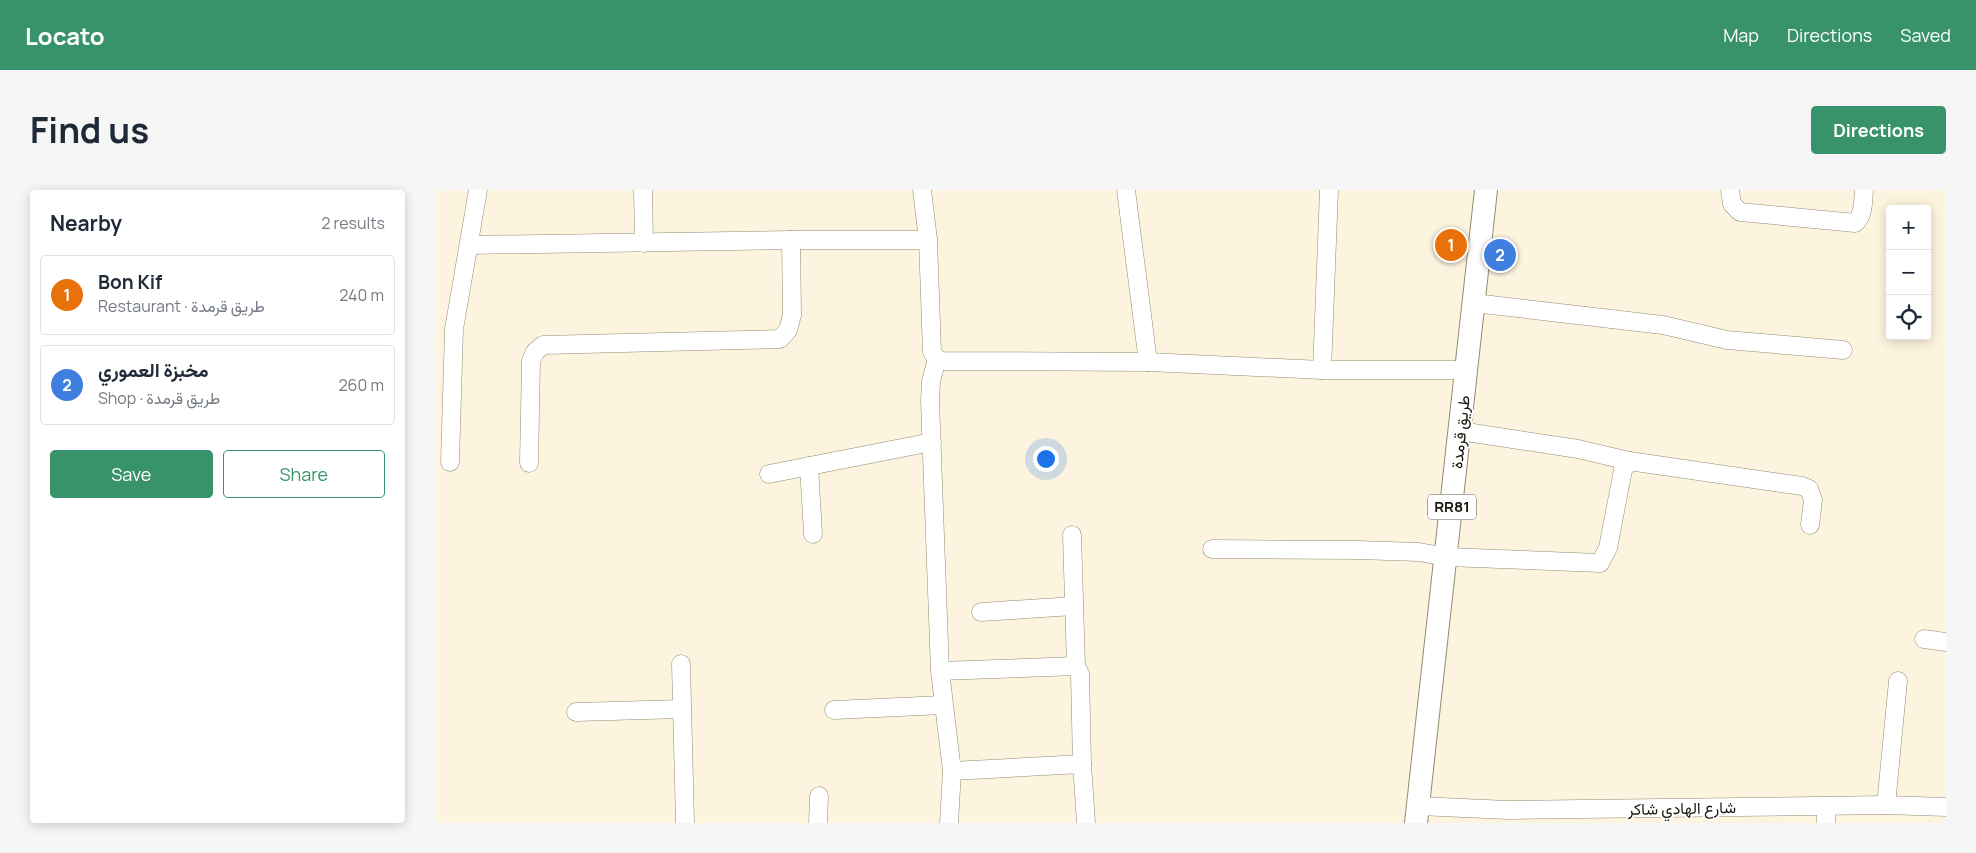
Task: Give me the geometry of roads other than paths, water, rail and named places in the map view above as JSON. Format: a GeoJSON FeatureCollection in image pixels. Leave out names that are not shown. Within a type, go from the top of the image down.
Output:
{"type":"FeatureCollection","features":[{"type":"Feature","properties":{"kind":"main road","name":"طريق قرمدة"},"geometry":{"type":"LineString","coordinates":[[1417,814],[1447,557],[1486,190]]}},
{"type":"Feature","properties":{"kind":"street"},"geometry":{"type":"LineString","coordinates":[[449,462],[454,330],[478,190]]}},
{"type":"Feature","properties":{"kind":"street"},"geometry":{"type":"LineString","coordinates":[[643,190],[643,243]]}},
{"type":"Feature","properties":{"kind":"street"},"geometry":{"type":"LineString","coordinates":[[922,190],[928,240],[931,352],[937,359],[952,362],[1148,362],[1322,370],[1466,370]]}},
{"type":"Feature","properties":{"kind":"street"},"geometry":{"type":"LineString","coordinates":[[1126,190],[1148,362]]}},
{"type":"Feature","properties":{"kind":"street"},"geometry":{"type":"LineString","coordinates":[[1322,370],[1329,190]]}},
{"type":"Feature","properties":{"kind":"street"},"geometry":{"type":"LineString","coordinates":[[1730,190],[1732,204],[1740,212],[1855,223],[1859,220],[1861,213],[1864,190]]}},
{"type":"Feature","properties":{"kind":"street"},"geometry":{"type":"LineString","coordinates":[[529,463],[531,361],[535,352],[543,345],[779,339],[788,330],[792,315],[791,240]]}},
{"type":"Feature","properties":{"kind":"street"},"geometry":{"type":"LineString","coordinates":[[469,245],[928,240]]}},
{"type":"Feature","properties":{"kind":"street"},"geometry":{"type":"LineString","coordinates":[[1473,303],[1663,325],[1727,340],[1843,350]]}},
{"type":"Feature","properties":{"kind":"street"},"geometry":{"type":"LineString","coordinates":[[937,359],[931,381],[936,606],[943,705],[952,771],[949,823]]}},
{"type":"Feature","properties":{"kind":"street"},"geometry":{"type":"LineString","coordinates":[[1460,431],[1579,449],[1629,460],[1802,486],[1809,489],[1813,500],[1811,525]]}},
{"type":"Feature","properties":{"kind":"street"},"geometry":{"type":"LineString","coordinates":[[769,474],[932,442]]}},
{"type":"Feature","properties":{"kind":"street"},"geometry":{"type":"LineString","coordinates":[[1212,549],[1419,552],[1447,557],[1600,563],[1608,548],[1623,470],[1629,460]]}},
{"type":"Feature","properties":{"kind":"street"},"geometry":{"type":"LineString","coordinates":[[809,466],[813,534]]}},
{"type":"Feature","properties":{"kind":"street"},"geometry":{"type":"LineString","coordinates":[[1072,536],[1076,666],[1080,674],[1082,764],[1086,823]]}},
{"type":"Feature","properties":{"kind":"street"},"geometry":{"type":"LineString","coordinates":[[981,612],[1074,606]]}},
{"type":"Feature","properties":{"kind":"street"},"geometry":{"type":"LineString","coordinates":[[1924,639],[1946,642]]}},
{"type":"Feature","properties":{"kind":"street"},"geometry":{"type":"LineString","coordinates":[[681,664],[685,823]]}},
{"type":"Feature","properties":{"kind":"street"},"geometry":{"type":"LineString","coordinates":[[940,671],[1076,666]]}},
{"type":"Feature","properties":{"kind":"street"},"geometry":{"type":"LineString","coordinates":[[1886,805],[1898,681]]}},
{"type":"Feature","properties":{"kind":"street"},"geometry":{"type":"LineString","coordinates":[[834,710],[943,705]]}},
{"type":"Feature","properties":{"kind":"street"},"geometry":{"type":"LineString","coordinates":[[576,712],[682,710]]}},
{"type":"Feature","properties":{"kind":"street"},"geometry":{"type":"LineString","coordinates":[[952,771],[1082,764]]}},
{"type":"Feature","properties":{"kind":"street"},"geometry":{"type":"LineString","coordinates":[[818,823],[819,796]]}},
{"type":"Feature","properties":{"kind":"street","name":"شارع الهادي شاكر"},"geometry":{"type":"LineString","coordinates":[[1417,814],[1508,810],[1826,814],[1886,805],[1946,807]]}},
{"type":"Feature","properties":{"kind":"place","name":"Bon Kif"},"geometry":{"type":"Point","coordinates":[1451,245]}},
{"type":"Feature","properties":{"kind":"place","name":"مخبزة العموري"},"geometry":{"type":"Point","coordinates":[1500,255]}}]}
